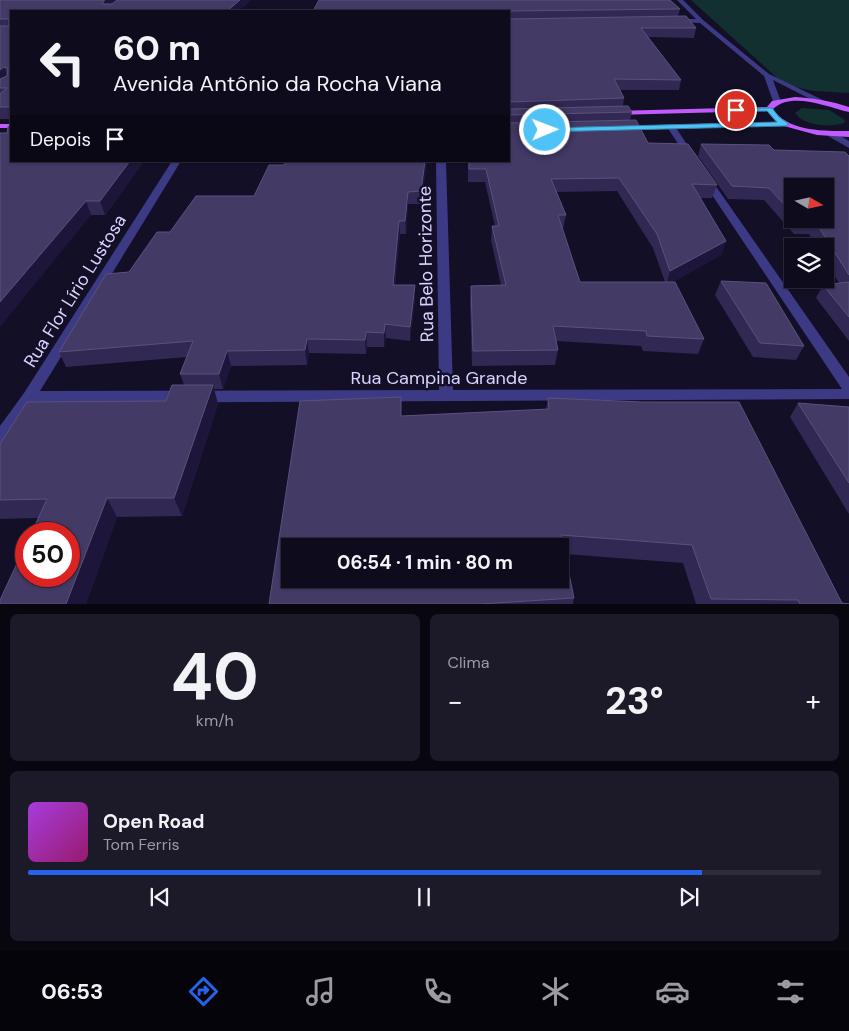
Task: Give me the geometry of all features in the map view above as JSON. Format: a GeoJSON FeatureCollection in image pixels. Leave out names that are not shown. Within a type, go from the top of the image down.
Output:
{"type":"FeatureCollection","features":[{"type":"Feature","properties":{"kind":"main road"},"geometry":{"type":"LineString","coordinates":[[602,114],[769,109],[777,102],[798,100],[825,102],[849,110]]}},
{"type":"Feature","properties":{"kind":"main road"},"geometry":{"type":"LineString","coordinates":[[836,105],[849,105]]}},
{"type":"Feature","properties":{"kind":"main road"},"geometry":{"type":"LineString","coordinates":[[769,109],[776,119],[786,124]]}},
{"type":"Feature","properties":{"kind":"main road"},"geometry":{"type":"LineString","coordinates":[[614,128],[786,124],[831,134],[849,134]]}},
{"type":"Feature","properties":{"kind":"street"},"geometry":{"type":"LineString","coordinates":[[680,0],[701,21],[767,75],[825,102]]}},
{"type":"Feature","properties":{"kind":"street"},"geometry":{"type":"LineString","coordinates":[[663,22],[701,21]]}},
{"type":"Feature","properties":{"kind":"street"},"geometry":{"type":"LineString","coordinates":[[767,75],[777,102]]}},
{"type":"Feature","properties":{"kind":"street"},"geometry":{"type":"LineString","coordinates":[[671,127],[849,388]]}},
{"type":"Feature","properties":{"kind":"street"},"geometry":{"type":"LineString","coordinates":[[831,134],[849,146]]}},
{"type":"Feature","properties":{"kind":"street","name":"Rua Flor Lírio Lustosa"},"geometry":{"type":"LineString","coordinates":[[0,438],[29,397],[176,162]]}},
{"type":"Feature","properties":{"kind":"street","name":"Rua Belo Horizonte"},"geometry":{"type":"LineString","coordinates":[[441,162],[446,397]]}},
{"type":"Feature","properties":{"kind":"street","name":"Rua Campina Grande"},"geometry":{"type":"LineString","coordinates":[[29,397],[446,397],[849,394]]}},
{"type":"Feature","properties":{"kind":"green space"},"geometry":{"type":"Polygon","coordinates":[[[691,0],[849,0],[849,93],[814,91],[785,85],[691,0]]]}},
{"type":"Feature","properties":{"kind":"green space"},"geometry":{"type":"Polygon","coordinates":[[[802,108],[829,110],[845,120],[844,123],[838,125],[818,125],[804,121],[795,113],[802,108]]]}},
{"type":"Feature","properties":{"kind":"building"},"geometry":{"type":"Polygon","coordinates":[[[0,0],[105,0],[103,4],[112,4],[117,0],[240,0],[228,10],[10,10],[10,107],[0,107],[0,94],[7,88],[0,88],[0,79],[7,76],[8,68],[4,67],[0,70],[0,26],[9,26],[9,19],[0,19],[0,0]]]}},
{"type":"Feature","properties":{"kind":"building"},"geometry":{"type":"Polygon","coordinates":[[[319,0],[670,0],[680,9],[510,11],[314,10],[319,0]]]}},
{"type":"Feature","properties":{"kind":"building"},"geometry":{"type":"Polygon","coordinates":[[[686,16],[696,28],[641,28],[681,80],[614,79],[624,98],[510,102],[510,19],[686,16]]]}},
{"type":"Feature","properties":{"kind":"building"},"geometry":{"type":"Polygon","coordinates":[[[628,106],[632,112],[510,115],[510,109],[628,106]]]}},
{"type":"Feature","properties":{"kind":"building"},"geometry":{"type":"Polygon","coordinates":[[[636,120],[648,143],[688,144],[717,185],[692,184],[726,241],[670,271],[657,234],[619,178],[551,179],[566,215],[558,215],[580,282],[675,282],[704,339],[647,336],[646,331],[553,326],[558,350],[473,351],[471,286],[506,285],[492,226],[499,226],[486,169],[469,169],[469,162],[510,162],[510,123],[636,120]]]}},
{"type":"Feature","properties":{"kind":"building"},"geometry":{"type":"Polygon","coordinates":[[[10,125],[10,162],[129,162],[100,201],[86,201],[0,302],[0,133],[7,133],[10,125]]]}},
{"type":"Feature","properties":{"kind":"building"},"geometry":{"type":"Polygon","coordinates":[[[701,144],[769,145],[774,150],[845,152],[849,156],[849,275],[834,251],[834,238],[826,238],[819,228],[834,228],[834,178],[784,178],[784,204],[769,188],[732,186],[701,144]]]}},
{"type":"Feature","properties":{"kind":"building"},"geometry":{"type":"Polygon","coordinates":[[[286,162],[425,162],[421,191],[408,192],[405,221],[399,221],[393,285],[415,285],[410,327],[385,324],[384,333],[366,332],[365,340],[307,339],[305,350],[227,351],[219,374],[180,374],[193,341],[59,352],[106,274],[129,272],[157,232],[170,232],[196,196],[254,196],[269,165],[284,165],[286,162]]]}},
{"type":"Feature","properties":{"kind":"building"},"geometry":{"type":"Polygon","coordinates":[[[721,281],[766,283],[804,346],[760,343],[721,281]]]}},
{"type":"Feature","properties":{"kind":"building"},"geometry":{"type":"Polygon","coordinates":[[[849,282],[849,317],[825,288],[834,288],[834,284],[849,282]]]}},
{"type":"Feature","properties":{"kind":"building"},"geometry":{"type":"Polygon","coordinates":[[[172,385],[213,385],[174,498],[107,498],[80,568],[80,522],[36,522],[47,499],[0,500],[0,444],[27,402],[166,401],[172,385]]]}},
{"type":"Feature","properties":{"kind":"building"},"geometry":{"type":"Polygon","coordinates":[[[401,397],[401,416],[549,409],[548,398],[642,402],[739,402],[842,603],[849,604],[800,604],[798,600],[711,599],[692,545],[561,535],[562,538],[281,538],[281,588],[569,588],[569,574],[574,598],[481,604],[269,604],[300,401],[401,397]]]}},
{"type":"Feature","properties":{"kind":"building"},"geometry":{"type":"Polygon","coordinates":[[[798,403],[849,407],[849,483],[798,403]]]}},
{"type":"Feature","properties":{"kind":"building"},"geometry":{"type":"Polygon","coordinates":[[[15,568],[15,587],[73,587],[66,604],[0,604],[0,600],[15,568]]]}},
{"type":"Feature","properties":{"kind":"route"},"geometry":{"type":"LineString","coordinates":[[545,130],[786,124],[776,119],[769,109],[736,110]]}}]}
